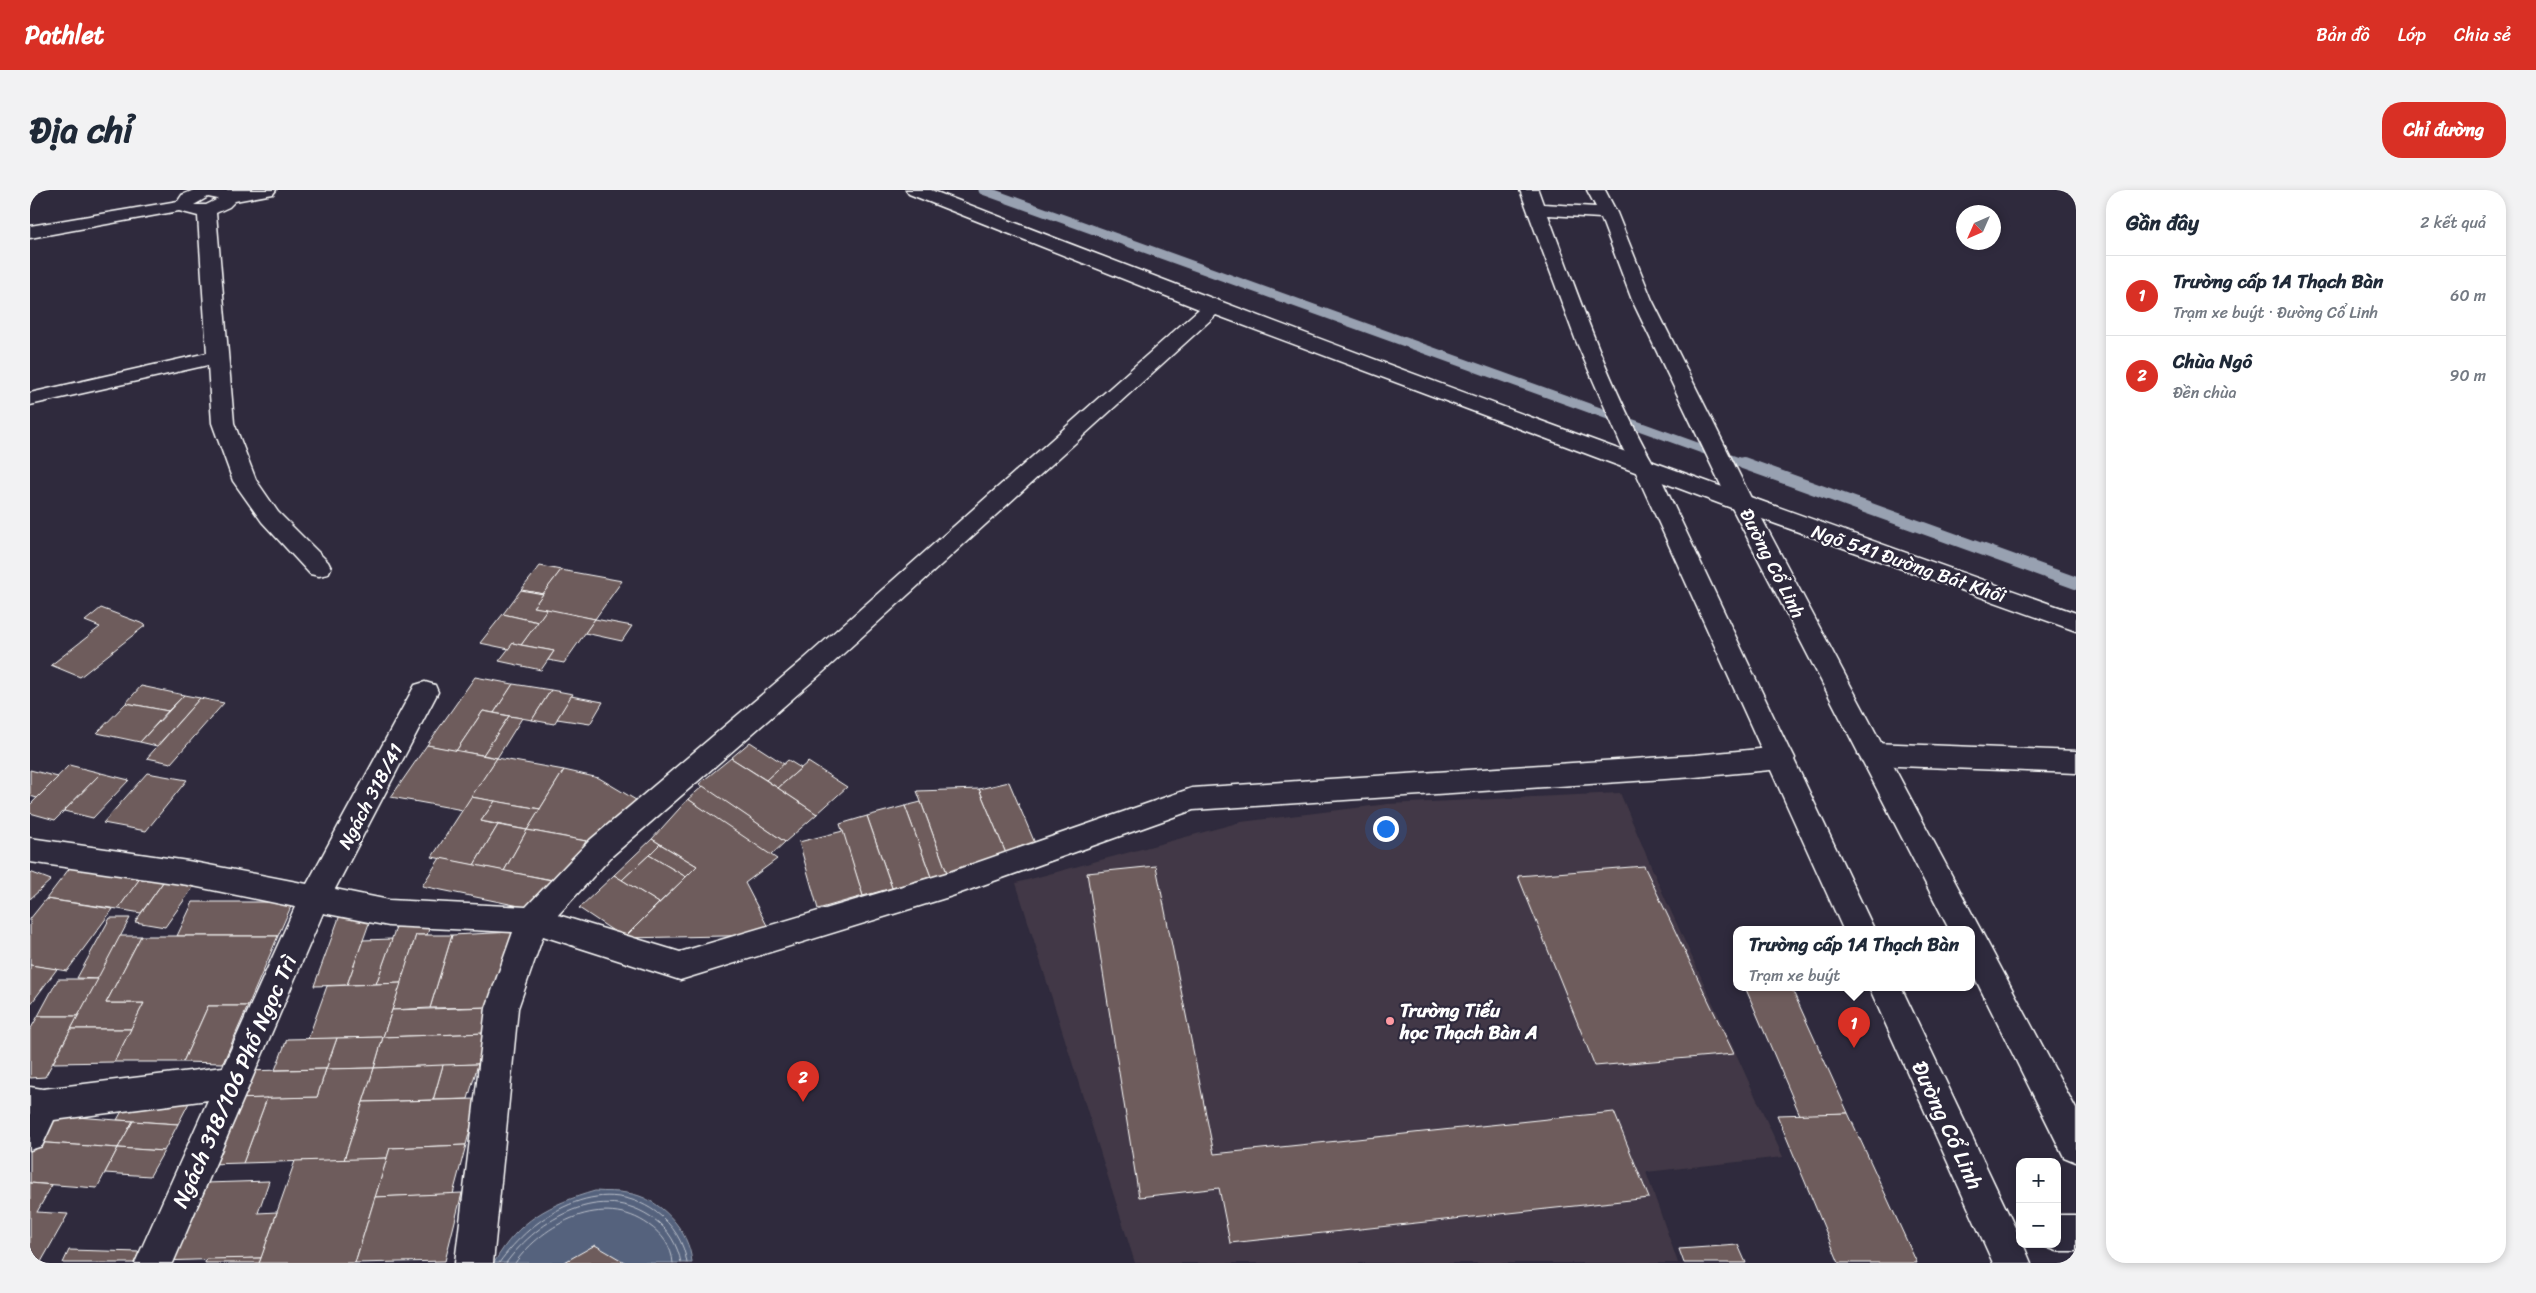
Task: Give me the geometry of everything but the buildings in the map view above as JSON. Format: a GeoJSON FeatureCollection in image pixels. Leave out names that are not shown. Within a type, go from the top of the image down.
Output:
{"type":"FeatureCollection","features":[{"type":"Feature","properties":{"kind":"street"},"geometry":{"type":"LineString","coordinates":[[206,197],[224,203],[227,197],[267,190]]}},
{"type":"Feature","properties":{"kind":"street","name":"Ngõ 541 Đường Bát Khối"},"geometry":{"type":"LineString","coordinates":[[915,190],[1213,307],[1639,458],[2076,622]]}},
{"type":"Feature","properties":{"kind":"street"},"geometry":{"type":"LineString","coordinates":[[1529,190],[1598,369],[1781,758],[1857,926]]}},
{"type":"Feature","properties":{"kind":"street","name":"Đường Cổ Linh"},"geometry":{"type":"LineString","coordinates":[[1596,190],[1608,213],[1642,300],[1738,495],[1963,926]]}},
{"type":"Feature","properties":{"kind":"street"},"geometry":{"type":"LineString","coordinates":[[30,232],[184,205],[188,210],[206,197]]}},
{"type":"Feature","properties":{"kind":"street"},"geometry":{"type":"LineString","coordinates":[[206,197],[223,423],[246,481],[270,517],[319,568]]}},
{"type":"Feature","properties":{"kind":"street"},"geometry":{"type":"LineString","coordinates":[[1536,209],[1608,213]]}},
{"type":"Feature","properties":{"kind":"street"},"geometry":{"type":"LineString","coordinates":[[474,1263],[502,1008],[533,920],[601,848],[813,666],[1213,307]]}},
{"type":"Feature","properties":{"kind":"street"},"geometry":{"type":"LineString","coordinates":[[30,399],[218,357]]}},
{"type":"Feature","properties":{"kind":"street","name":"Ngách 318/41"},"geometry":{"type":"LineString","coordinates":[[314,899],[425,692]]}},
{"type":"Feature","properties":{"kind":"street"},"geometry":{"type":"LineString","coordinates":[[1872,754],[1913,754],[2076,762]]}},
{"type":"Feature","properties":{"kind":"street"},"geometry":{"type":"LineString","coordinates":[[30,850],[188,873],[389,913],[533,920],[680,966],[952,884],[1192,799],[1695,766],[1781,758]]}},
{"type":"Feature","properties":{"kind":"street","name":"Ngách 318/106 Phố Ngọc Trì"},"geometry":{"type":"LineString","coordinates":[[154,1263],[314,899]]}},
{"type":"Feature","properties":{"kind":"street"},"geometry":{"type":"LineString","coordinates":[[1975,947],[2076,1145]]}},
{"type":"Feature","properties":{"kind":"street","name":"Đường Cổ Linh"},"geometry":{"type":"LineString","coordinates":[[1887,991],[2010,1243]]}},
{"type":"Feature","properties":{"kind":"street"},"geometry":{"type":"LineString","coordinates":[[34,1114],[234,1082]]}},
{"type":"Feature","properties":{"kind":"street"},"geometry":{"type":"LineString","coordinates":[[2061,1233],[2076,1232]]}},
{"type":"Feature","properties":{"kind":"shaded area","name":"Trường Tiểu học Thạch Bàn A"},"geometry":{"type":"Polygon","coordinates":[[[1620,793],[1659,885],[1783,1157],[1646,1172],[1678,1263],[1135,1263],[1016,883],[1241,822],[1388,804],[1620,793]]]}},
{"type":"Feature","properties":{"kind":"water"},"geometry":{"type":"Polygon","coordinates":[[[595,1191],[623,1192],[639,1196],[661,1208],[671,1217],[686,1239],[692,1263],[494,1263],[514,1235],[537,1216],[550,1208],[595,1191]]]}},
{"type":"Feature","properties":{"kind":"waterway"},"geometry":{"type":"LineString","coordinates":[[983,190],[1747,465]]}},
{"type":"Feature","properties":{"kind":"waterway"},"geometry":{"type":"LineString","coordinates":[[1743,463],[2076,583]]}},
{"type":"Feature","properties":{"kind":"place","name":"Trường Tiểu học Thạch Bàn A"},"geometry":{"type":"Point","coordinates":[1390,1021]}},
{"type":"Feature","properties":{"kind":"place","name":"Trường cấp 1A Thạch Bàn"},"geometry":{"type":"Point","coordinates":[1854,1048]}},
{"type":"Feature","properties":{"kind":"place","name":"Chùa Ngô"},"geometry":{"type":"Point","coordinates":[803,1102]}}]}
